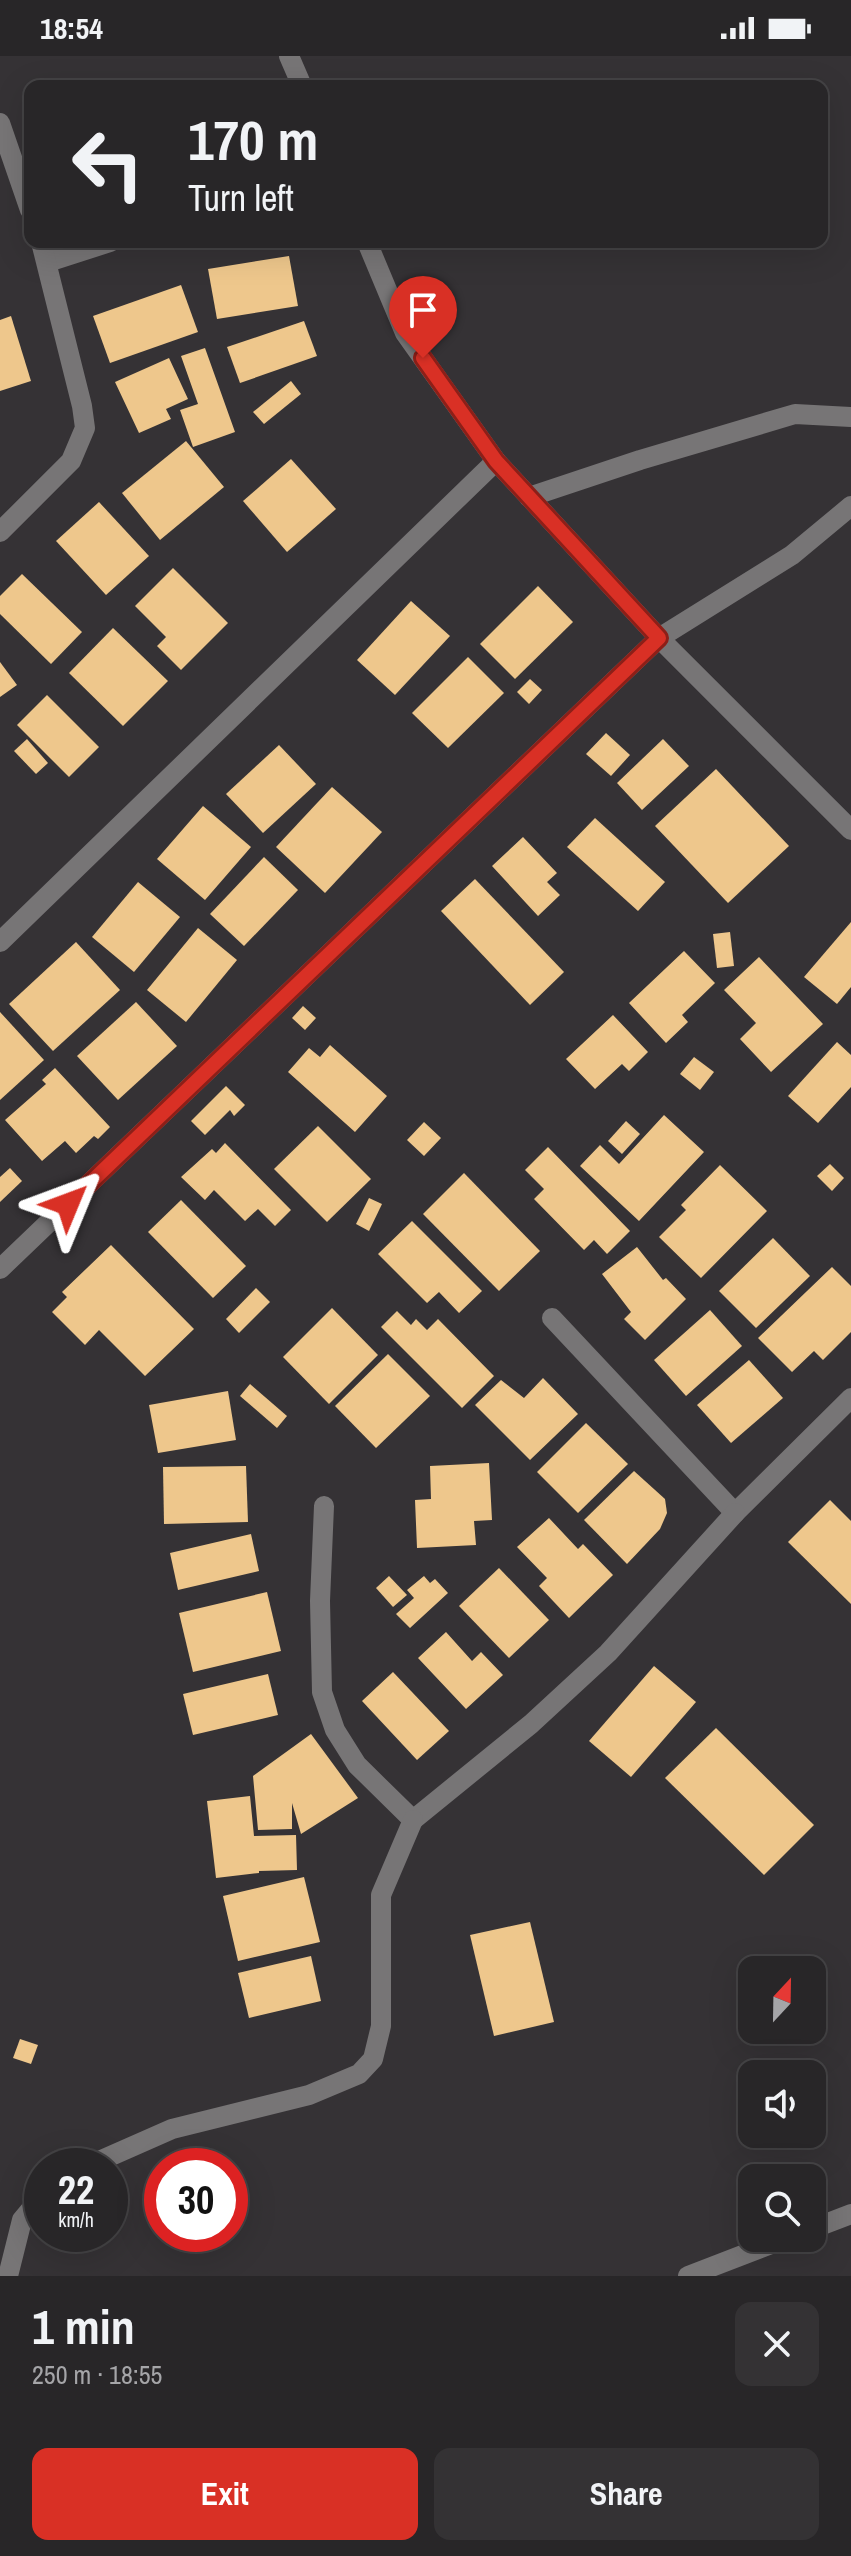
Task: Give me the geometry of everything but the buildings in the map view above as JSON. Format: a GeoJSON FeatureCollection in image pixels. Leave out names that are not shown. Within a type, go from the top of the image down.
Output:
{"type":"FeatureCollection","features":[{"type":"Feature","properties":{"kind":"street"},"geometry":{"type":"LineString","coordinates":[[289,56],[299,80]]}},
{"type":"Feature","properties":{"kind":"street"},"geometry":{"type":"LineString","coordinates":[[0,123],[24,193]]}},
{"type":"Feature","properties":{"kind":"street"},"geometry":{"type":"LineString","coordinates":[[0,532],[71,461],[85,428],[45,252],[71,248]]}},
{"type":"Feature","properties":{"kind":"street"},"geometry":{"type":"LineString","coordinates":[[370,248],[405,333],[496,461],[659,638],[851,830]]}},
{"type":"Feature","properties":{"kind":"street"},"geometry":{"type":"LineString","coordinates":[[529,497],[795,414],[851,417]]}},
{"type":"Feature","properties":{"kind":"street"},"geometry":{"type":"LineString","coordinates":[[0,942],[496,461]]}},
{"type":"Feature","properties":{"kind":"street"},"geometry":{"type":"LineString","coordinates":[[0,1269],[659,638],[792,555],[851,506]]}},
{"type":"Feature","properties":{"kind":"street"},"geometry":{"type":"LineString","coordinates":[[552,1318],[735,1513]]}},
{"type":"Feature","properties":{"kind":"street"},"geometry":{"type":"LineString","coordinates":[[128,2148],[172,2129],[309,2095],[359,2074],[373,2059],[381,2026],[381,1895],[413,1820],[531,1724],[608,1653],[735,1513],[851,1398]]}},
{"type":"Feature","properties":{"kind":"street"},"geometry":{"type":"LineString","coordinates":[[324,1506],[320,1601],[322,1692],[335,1730],[357,1765],[413,1820]]}},
{"type":"Feature","properties":{"kind":"street"},"geometry":{"type":"LineString","coordinates":[[826,2224],[851,2214]]}},
{"type":"Feature","properties":{"kind":"street"},"geometry":{"type":"LineString","coordinates":[[8,2276],[24,2218]]}},
{"type":"Feature","properties":{"kind":"street"},"geometry":{"type":"LineString","coordinates":[[688,2276],[751,2252]]}},
{"type":"Feature","properties":{"kind":"route"},"geometry":{"type":"LineString","coordinates":[[68,1204],[659,638],[496,461],[423,358]]}}]}
